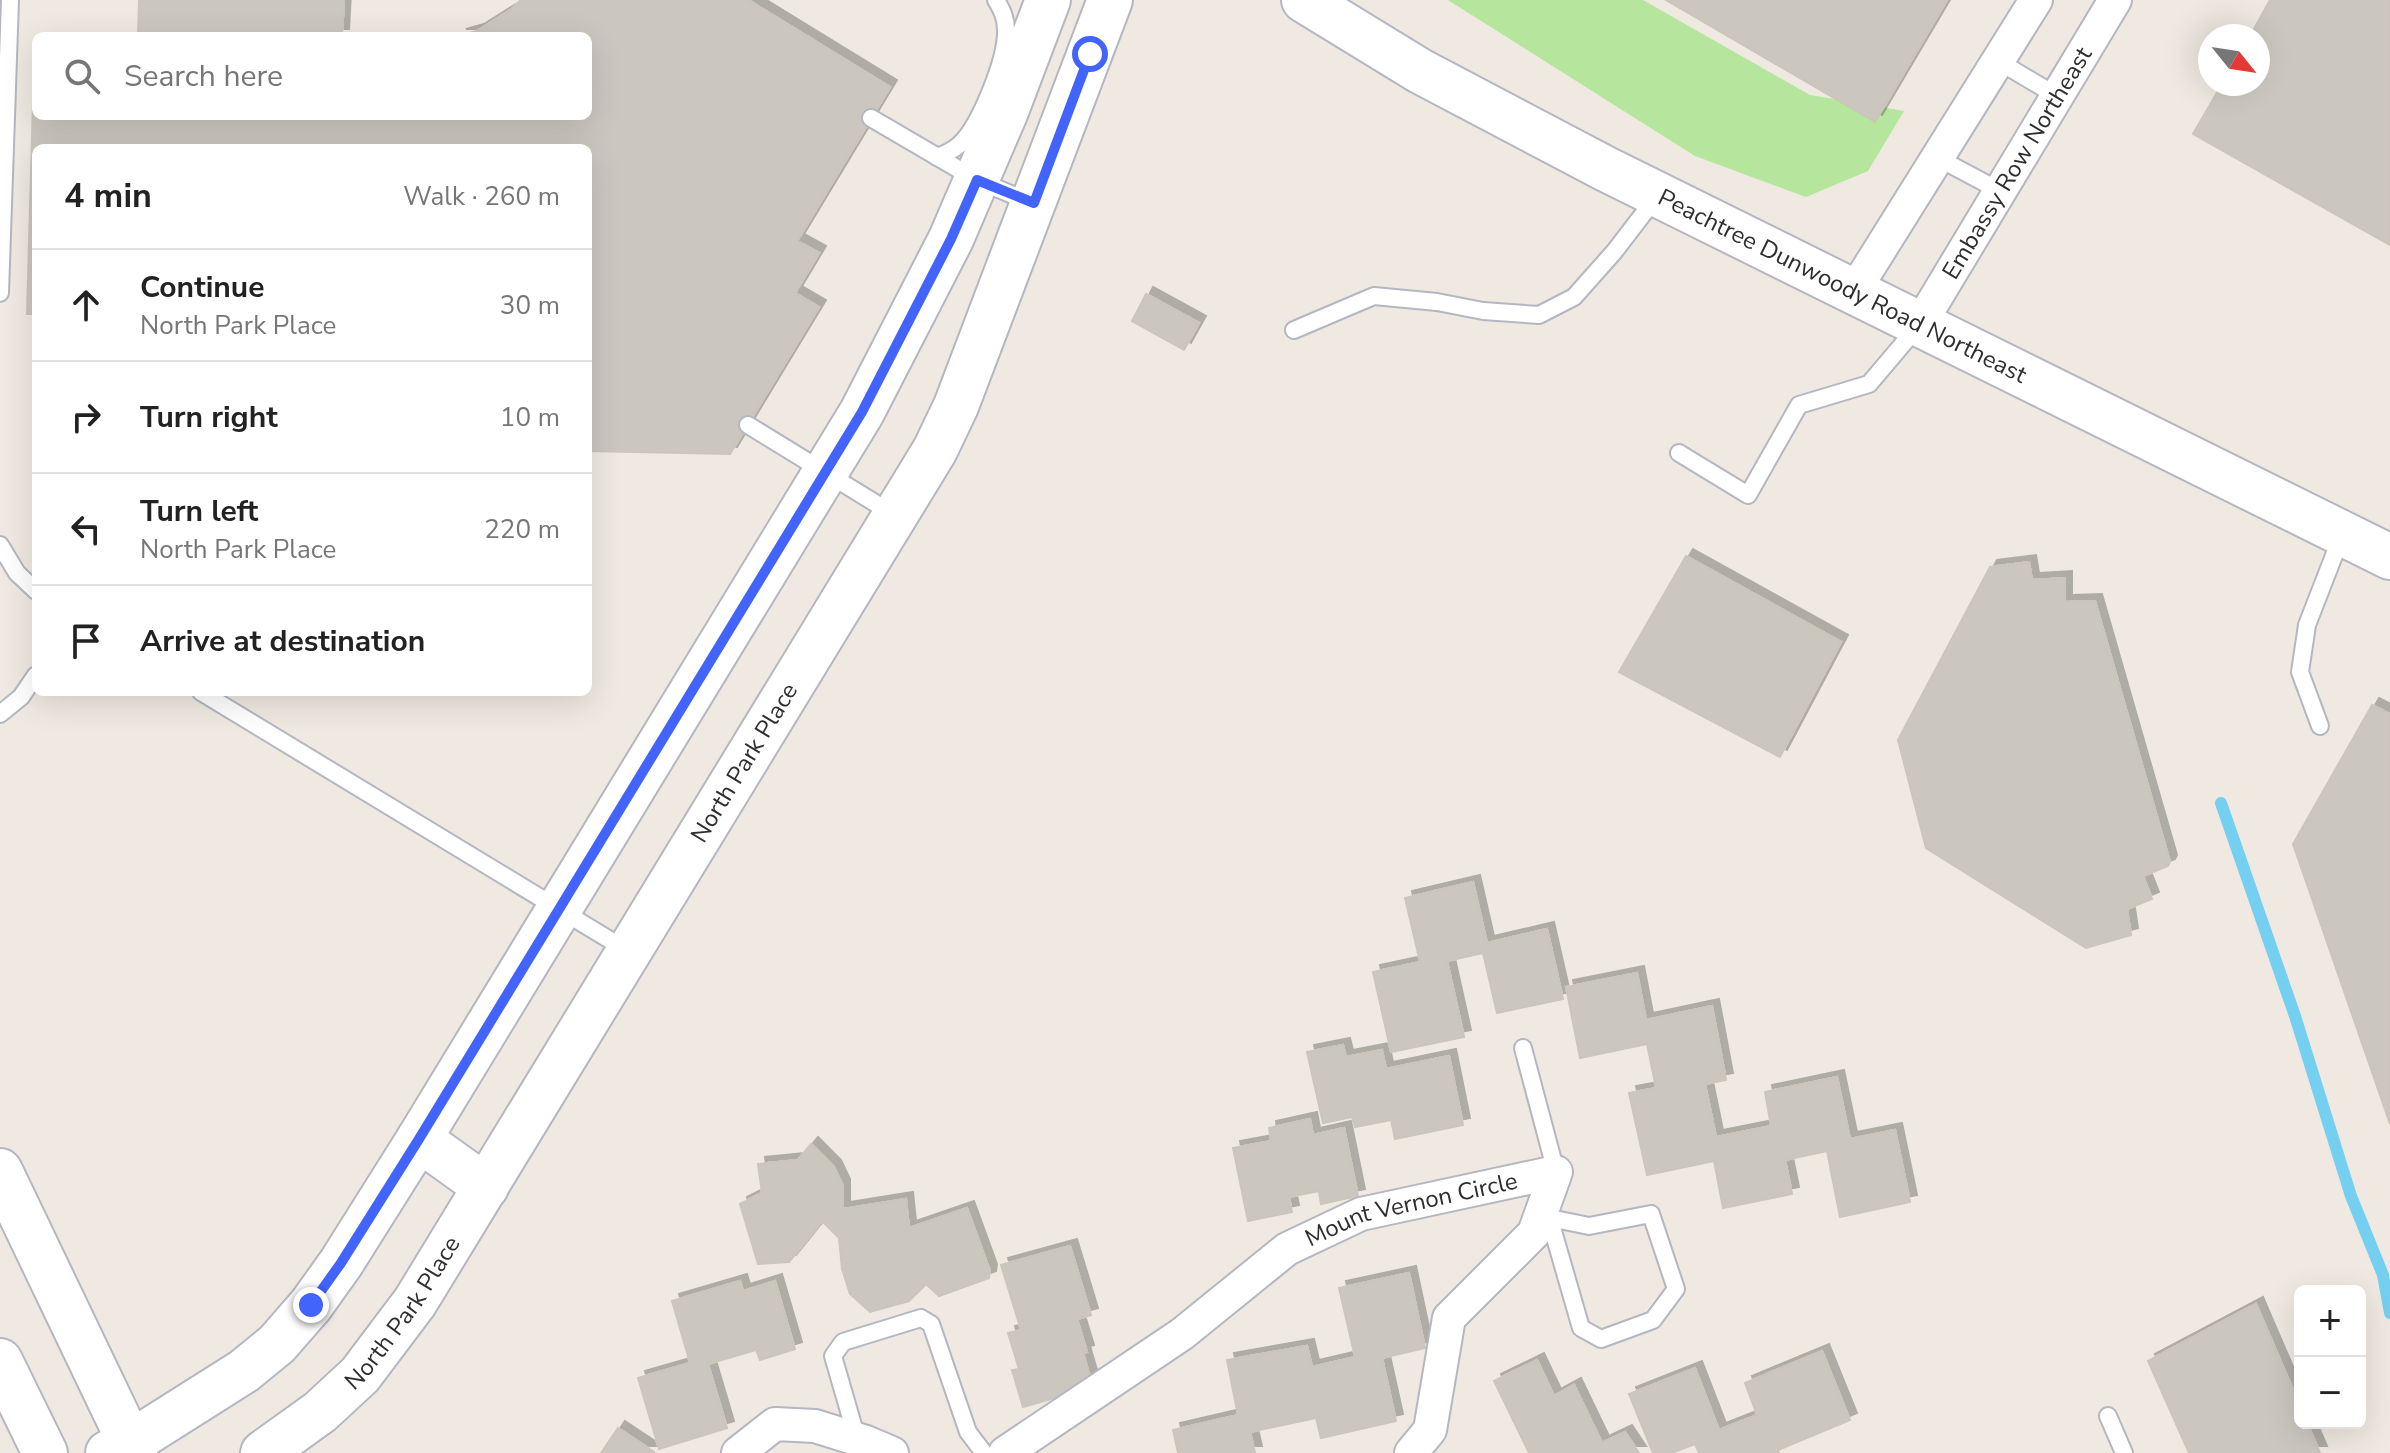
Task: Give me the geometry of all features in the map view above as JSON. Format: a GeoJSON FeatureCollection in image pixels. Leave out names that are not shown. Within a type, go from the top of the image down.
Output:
{"type":"FeatureCollection","features":[{"type":"Feature","properties":{"kind":"street"},"geometry":{"type":"LineString","coordinates":[[0,1171],[124,1450],[244,1371],[277,1344],[326,1285],[419,1139],[862,412],[951,239],[1048,0]]}},
{"type":"Feature","properties":{"kind":"street","name":"North Park Place"},"geometry":{"type":"LineString","coordinates":[[263,1453],[320,1412],[360,1375],[415,1302],[935,450],[956,406],[1110,0]]}},
{"type":"Feature","properties":{"kind":"street","name":"Peachtree Dunwoody Road Northeast"},"geometry":{"type":"LineString","coordinates":[[1304,0],[1420,71],[1658,195],[2390,557]]}},
{"type":"Feature","properties":{"kind":"street"},"geometry":{"type":"LineString","coordinates":[[1854,291],[2036,0]]}},
{"type":"Feature","properties":{"kind":"street","name":"Embassy Row Northeast"},"geometry":{"type":"LineString","coordinates":[[1920,324],[2115,0]]}},
{"type":"Feature","properties":{"kind":"street"},"geometry":{"type":"LineString","coordinates":[[419,1139],[486,1187]]}},
{"type":"Feature","properties":{"kind":"street","name":"Mount Vernon Circle"},"geometry":{"type":"LineString","coordinates":[[1005,1453],[1182,1334],[1287,1249],[1361,1214],[1556,1172],[1544,1216],[1534,1233],[1449,1318],[1430,1430],[1411,1453]]}},
{"type":"Feature","properties":{"kind":"street"},"geometry":{"type":"LineString","coordinates":[[0,1361],[45,1453]]}},
{"type":"Feature","properties":{"kind":"street"},"geometry":{"type":"LineString","coordinates":[[738,1453],[775,1424],[815,1426],[878,1448]]}},
{"type":"Feature","properties":{"kind":"lane"},"geometry":{"type":"LineString","coordinates":[[0,293],[10,0]]}},
{"type":"Feature","properties":{"kind":"lane"},"geometry":{"type":"LineString","coordinates":[[937,157],[960,143],[972,128],[1004,50],[1007,32],[1005,17],[996,0]]}},
{"type":"Feature","properties":{"kind":"lane"},"geometry":{"type":"LineString","coordinates":[[1998,61],[2057,96]]}},
{"type":"Feature","properties":{"kind":"lane"},"geometry":{"type":"LineString","coordinates":[[871,118],[977,180],[1034,203]]}},
{"type":"Feature","properties":{"kind":"lane"},"geometry":{"type":"LineString","coordinates":[[1938,158],[2000,191]]}},
{"type":"Feature","properties":{"kind":"lane"},"geometry":{"type":"LineString","coordinates":[[1294,330],[1374,296],[1437,302],[1483,311],[1539,315],[1574,297],[1658,195]]}},
{"type":"Feature","properties":{"kind":"lane"},"geometry":{"type":"LineString","coordinates":[[1679,453],[1748,495],[1799,405],[1869,384],[1920,324]]}},
{"type":"Feature","properties":{"kind":"lane"},"geometry":{"type":"LineString","coordinates":[[748,425],[895,515]]}},
{"type":"Feature","properties":{"kind":"lane"},"geometry":{"type":"LineString","coordinates":[[2320,726],[2300,672],[2307,625],[2343,533]]}},
{"type":"Feature","properties":{"kind":"lane"},"geometry":{"type":"LineString","coordinates":[[0,545],[17,573],[32,587]]}},
{"type":"Feature","properties":{"kind":"lane"},"geometry":{"type":"LineString","coordinates":[[0,714],[21,697],[32,681]]}},
{"type":"Feature","properties":{"kind":"lane"},"geometry":{"type":"LineString","coordinates":[[208,696],[629,951]]}},
{"type":"Feature","properties":{"kind":"lane"},"geometry":{"type":"LineString","coordinates":[[1523,1048],[1556,1172]]}},
{"type":"Feature","properties":{"kind":"lane"},"geometry":{"type":"LineString","coordinates":[[1651,1214],[1676,1289],[1653,1320],[1601,1339],[1581,1328],[1544,1216],[1589,1226],[1651,1214]]}},
{"type":"Feature","properties":{"kind":"lane"},"geometry":{"type":"LineString","coordinates":[[878,1448],[833,1356],[843,1342],[921,1318],[931,1324],[968,1432],[984,1453]]}},
{"type":"Feature","properties":{"kind":"lane"},"geometry":{"type":"LineString","coordinates":[[2108,1416],[2124,1453]]}},
{"type":"Feature","properties":{"kind":"green space"},"geometry":{"type":"Polygon","coordinates":[[[1448,0],[1643,0],[1810,95],[1904,111],[1868,171],[1806,197],[1695,156],[1448,0]]]}},
{"type":"Feature","properties":{"kind":"building"},"geometry":{"type":"Polygon","coordinates":[[[139,0],[344,0],[342,32],[138,32],[139,0]]]}},
{"type":"Feature","properties":{"kind":"building"},"geometry":{"type":"Polygon","coordinates":[[[521,0],[748,0],[890,87],[797,241],[819,253],[795,293],[819,307],[730,454],[592,451],[592,144],[32,144],[32,314],[27,314],[32,120],[592,120],[592,32],[473,32],[512,9],[521,0]]]}},
{"type":"Feature","properties":{"kind":"building"},"geometry":{"type":"Polygon","coordinates":[[[1666,0],[1947,0],[1875,122],[1666,0]]]}},
{"type":"Feature","properties":{"kind":"building"},"geometry":{"type":"Polygon","coordinates":[[[2270,0],[2390,0],[2390,245],[2193,134],[2215,96],[2270,96],[2270,24],[2257,24],[2270,0]]]}},
{"type":"Feature","properties":{"kind":"building"},"geometry":{"type":"Polygon","coordinates":[[[1146,294],[1199,323],[1184,350],[1132,321],[1146,294]]]}},
{"type":"Feature","properties":{"kind":"building"},"geometry":{"type":"Polygon","coordinates":[[[1686,556],[1841,642],[1780,757],[1619,672],[1686,556]]]}},
{"type":"Feature","properties":{"kind":"building"},"geometry":{"type":"Polygon","coordinates":[[[2029,562],[2032,580],[2065,578],[2065,602],[2095,601],[2170,862],[2168,866],[2143,876],[2152,899],[2127,909],[2131,935],[2086,948],[1926,848],[1898,740],[1990,567],[2029,562]]]}},
{"type":"Feature","properties":{"kind":"building"},"geometry":{"type":"Polygon","coordinates":[[[2372,705],[2390,714],[2390,1124],[2293,844],[2372,705]]]}},
{"type":"Feature","properties":{"kind":"building"},"geometry":{"type":"Polygon","coordinates":[[[1473,882],[1487,943],[1547,929],[1563,999],[1497,1013],[1483,953],[1447,961],[1464,1037],[1391,1052],[1373,972],[1420,962],[1405,898],[1473,882]]]}},
{"type":"Feature","properties":{"kind":"building"},"geometry":{"type":"Polygon","coordinates":[[[1637,973],[1646,1020],[1712,1006],[1726,1080],[1705,1084],[1716,1137],[1771,1126],[1765,1092],[1837,1077],[1850,1139],[1895,1130],[1910,1202],[1840,1217],[1827,1151],[1785,1160],[1792,1194],[1723,1208],[1714,1161],[1647,1175],[1629,1093],[1656,1088],[1647,1044],[1580,1058],[1566,987],[1637,973]]]}},
{"type":"Feature","properties":{"kind":"building"},"geometry":{"type":"Polygon","coordinates":[[[1343,1045],[1346,1057],[1382,1050],[1386,1069],[1449,1056],[1463,1125],[1395,1139],[1391,1120],[1355,1127],[1352,1117],[1323,1123],[1307,1052],[1343,1045]]]}},
{"type":"Feature","properties":{"kind":"building"},"geometry":{"type":"Polygon","coordinates":[[[1310,1119],[1313,1135],[1344,1128],[1358,1196],[1321,1204],[1319,1191],[1289,1197],[1292,1212],[1248,1221],[1233,1148],[1271,1141],[1269,1128],[1310,1119]]]}},
{"type":"Feature","properties":{"kind":"building"},"geometry":{"type":"Polygon","coordinates":[[[811,1144],[834,1167],[843,1186],[843,1209],[906,1199],[909,1228],[967,1208],[990,1271],[989,1278],[939,1296],[926,1284],[909,1301],[870,1312],[850,1294],[842,1269],[839,1238],[822,1221],[789,1262],[758,1264],[740,1204],[762,1193],[758,1164],[798,1160],[811,1144]]]}},
{"type":"Feature","properties":{"kind":"building"},"geometry":{"type":"Polygon","coordinates":[[[1070,1246],[1091,1315],[1077,1319],[1093,1387],[1023,1407],[1012,1370],[1019,1369],[1008,1333],[1021,1330],[1001,1265],[1070,1246]]]}},
{"type":"Feature","properties":{"kind":"building"},"geometry":{"type":"Polygon","coordinates":[[[1409,1273],[1425,1348],[1382,1358],[1396,1421],[1321,1438],[1316,1418],[1250,1432],[1255,1453],[1178,1453],[1173,1430],[1238,1415],[1227,1360],[1307,1346],[1312,1367],[1355,1357],[1339,1288],[1409,1273]]]}},
{"type":"Feature","properties":{"kind":"building"},"geometry":{"type":"Polygon","coordinates":[[[740,1281],[743,1291],[775,1281],[795,1349],[760,1360],[756,1350],[708,1364],[727,1428],[659,1449],[638,1378],[690,1363],[672,1301],[740,1281]]]}},
{"type":"Feature","properties":{"kind":"building"},"geometry":{"type":"Polygon","coordinates":[[[2256,1304],[2294,1392],[2294,1429],[2310,1429],[2320,1453],[2189,1453],[2148,1361],[2256,1304]]]}},
{"type":"Feature","properties":{"kind":"building"},"geometry":{"type":"Polygon","coordinates":[[[1822,1351],[1850,1420],[1778,1450],[1779,1453],[1699,1453],[1695,1444],[1672,1453],[1653,1453],[1629,1394],[1695,1368],[1719,1430],[1757,1415],[1745,1383],[1822,1351]]]}},
{"type":"Feature","properties":{"kind":"building"},"geometry":{"type":"Polygon","coordinates":[[[1537,1360],[1554,1396],[1574,1385],[1602,1443],[1625,1432],[1639,1453],[1529,1453],[1494,1381],[1537,1360]]]}},
{"type":"Feature","properties":{"kind":"building"},"geometry":{"type":"Polygon","coordinates":[[[618,1428],[654,1452],[654,1453],[601,1453],[618,1428]]]}},
{"type":"Feature","properties":{"kind":"waterway"},"geometry":{"type":"LineString","coordinates":[[2221,803],[2295,1016],[2351,1196],[2383,1275],[2390,1313]]}},
{"type":"Feature","properties":{"kind":"route"},"geometry":{"type":"LineString","coordinates":[[311,1305],[419,1139],[862,412],[905,333],[977,180],[1034,203],[1090,54]]}}]}
